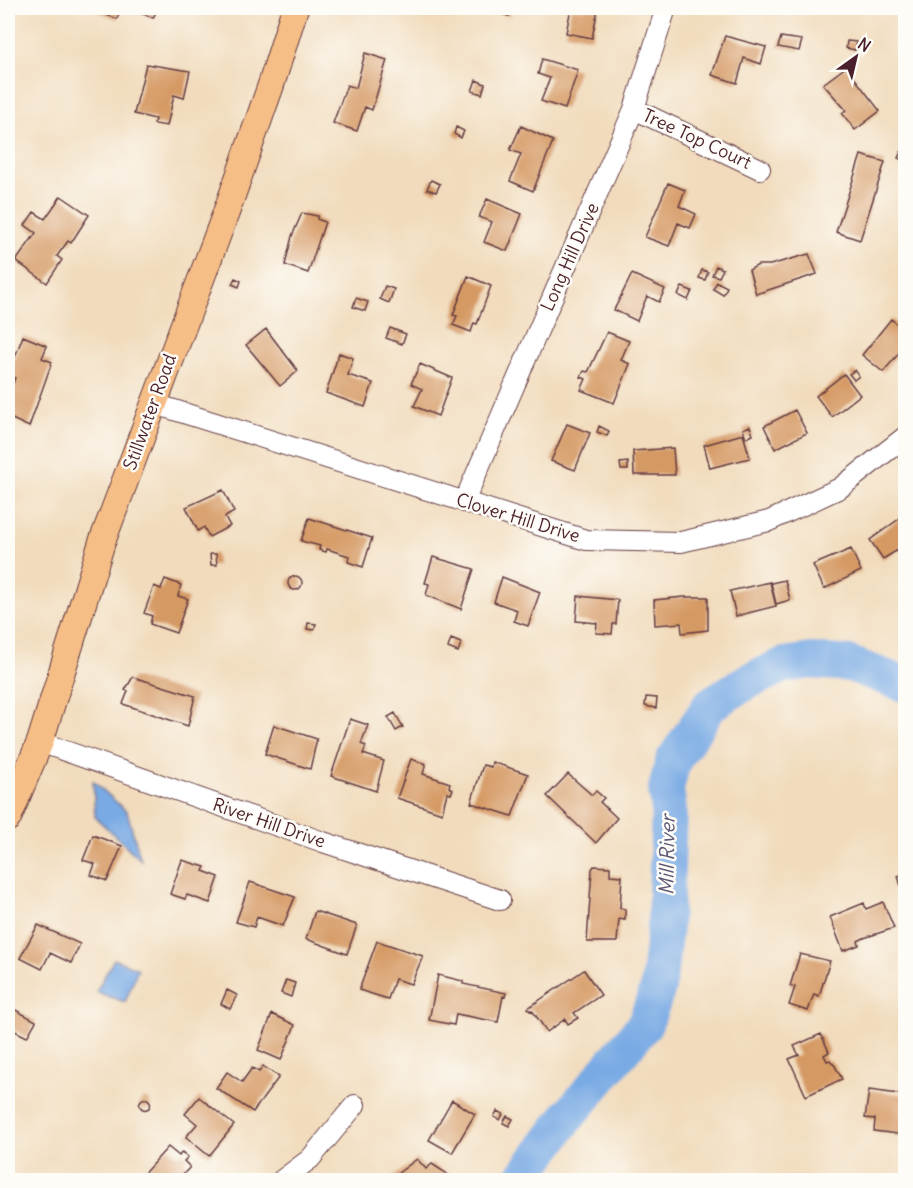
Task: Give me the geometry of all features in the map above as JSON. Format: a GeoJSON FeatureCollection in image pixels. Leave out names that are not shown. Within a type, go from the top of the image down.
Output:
{"type":"FeatureCollection","features":[{"type":"Feature","properties":{"kind":"main road","name":"Stillwater Road"},"geometry":{"type":"LineString","coordinates":[[8,818],[40,742],[99,552],[152,403],[227,210],[271,85],[295,8]]}},
{"type":"Feature","properties":{"kind":"street","name":"Long Hill Drive"},"geometry":{"type":"LineString","coordinates":[[464,502],[634,109],[666,8]]}},
{"type":"Feature","properties":{"kind":"street","name":"Tree Top Court"},"geometry":{"type":"LineString","coordinates":[[634,109],[760,168]]}},
{"type":"Feature","properties":{"kind":"street","name":"Clover Hill Drive"},"geometry":{"type":"LineString","coordinates":[[152,403],[586,540],[681,542],[769,521],[840,488],[906,436]]}},
{"type":"Feature","properties":{"kind":"street","name":"River Hill Drive"},"geometry":{"type":"LineString","coordinates":[[40,742],[322,842],[500,900]]}},
{"type":"Feature","properties":{"kind":"street"},"geometry":{"type":"LineString","coordinates":[[282,1180],[310,1159],[355,1106]]}},
{"type":"Feature","properties":{"kind":"water"},"geometry":{"type":"Polygon","coordinates":[[[93,781],[127,812],[141,860],[95,817],[93,781]]]}},
{"type":"Feature","properties":{"kind":"water"},"geometry":{"type":"Polygon","coordinates":[[[114,959],[138,969],[125,1002],[96,992],[114,959]]]}},
{"type":"Feature","properties":{"kind":"building"},"geometry":{"type":"Polygon","coordinates":[[[95,8],[121,8],[117,19],[94,10],[95,8]]]}},
{"type":"Feature","properties":{"kind":"building"},"geometry":{"type":"Polygon","coordinates":[[[131,8],[158,8],[153,18],[131,8]]]}},
{"type":"Feature","properties":{"kind":"building"},"geometry":{"type":"Polygon","coordinates":[[[374,8],[391,8],[390,12],[374,8]]]}},
{"type":"Feature","properties":{"kind":"building"},"geometry":{"type":"Polygon","coordinates":[[[500,8],[512,8],[509,16],[498,13],[500,8]]]}},
{"type":"Feature","properties":{"kind":"building"},"geometry":{"type":"Polygon","coordinates":[[[571,8],[598,9],[592,38],[566,33],[571,8]]]}},
{"type":"Feature","properties":{"kind":"building"},"geometry":{"type":"Polygon","coordinates":[[[725,36],[766,47],[761,64],[744,58],[737,83],[712,75],[725,36]]]}},
{"type":"Feature","properties":{"kind":"building"},"geometry":{"type":"Polygon","coordinates":[[[781,37],[802,40],[799,51],[778,47],[781,37]]]}},
{"type":"Feature","properties":{"kind":"building"},"geometry":{"type":"Polygon","coordinates":[[[847,41],[857,42],[855,50],[846,48],[847,41]]]}},
{"type":"Feature","properties":{"kind":"building"},"geometry":{"type":"Polygon","coordinates":[[[365,53],[387,60],[372,110],[365,107],[357,131],[333,123],[347,85],[356,88],[365,53]]]}},
{"type":"Feature","properties":{"kind":"building"},"geometry":{"type":"Polygon","coordinates":[[[542,59],[578,70],[565,109],[541,101],[550,78],[538,74],[542,59]]]}},
{"type":"Feature","properties":{"kind":"building"},"geometry":{"type":"Polygon","coordinates":[[[146,64],[190,71],[184,98],[174,95],[167,126],[154,124],[155,119],[134,114],[146,64]]]}},
{"type":"Feature","properties":{"kind":"building"},"geometry":{"type":"Polygon","coordinates":[[[846,67],[880,111],[855,130],[842,113],[846,110],[823,84],[846,67]]]}},
{"type":"Feature","properties":{"kind":"building"},"geometry":{"type":"Polygon","coordinates":[[[476,80],[485,84],[482,94],[472,91],[476,80]]]}},
{"type":"Feature","properties":{"kind":"building"},"geometry":{"type":"Polygon","coordinates":[[[521,126],[553,141],[533,191],[510,181],[521,154],[510,150],[521,126]]]}},
{"type":"Feature","properties":{"kind":"building"},"geometry":{"type":"Polygon","coordinates":[[[456,127],[464,131],[461,138],[454,134],[456,127]]]}},
{"type":"Feature","properties":{"kind":"building"},"geometry":{"type":"Polygon","coordinates":[[[901,152],[906,154],[906,162],[898,158],[901,152]]]}},
{"type":"Feature","properties":{"kind":"building"},"geometry":{"type":"Polygon","coordinates":[[[861,155],[885,162],[860,240],[836,232],[861,155]]]}},
{"type":"Feature","properties":{"kind":"building"},"geometry":{"type":"Polygon","coordinates":[[[431,180],[440,184],[436,192],[427,189],[431,180]]]}},
{"type":"Feature","properties":{"kind":"building"},"geometry":{"type":"Polygon","coordinates":[[[668,183],[685,190],[679,206],[696,214],[690,228],[678,223],[669,246],[645,237],[668,183]]]}},
{"type":"Feature","properties":{"kind":"building"},"geometry":{"type":"Polygon","coordinates":[[[61,196],[89,215],[71,243],[68,241],[57,256],[62,260],[47,283],[16,261],[36,233],[25,225],[34,212],[45,219],[61,196]]]}},
{"type":"Feature","properties":{"kind":"building"},"geometry":{"type":"Polygon","coordinates":[[[487,199],[522,214],[507,251],[484,242],[492,222],[479,217],[487,199]]]}},
{"type":"Feature","properties":{"kind":"building"},"geometry":{"type":"Polygon","coordinates":[[[302,213],[318,216],[317,219],[325,222],[308,273],[285,265],[292,236],[302,213]]]}},
{"type":"Feature","properties":{"kind":"building"},"geometry":{"type":"Polygon","coordinates":[[[809,254],[817,274],[756,294],[749,270],[758,265],[770,265],[809,254]]]}},
{"type":"Feature","properties":{"kind":"building"},"geometry":{"type":"Polygon","coordinates":[[[716,266],[723,269],[719,277],[712,275],[716,266]]]}},
{"type":"Feature","properties":{"kind":"building"},"geometry":{"type":"Polygon","coordinates":[[[702,270],[708,272],[705,280],[699,278],[702,270]]]}},
{"type":"Feature","properties":{"kind":"building"},"geometry":{"type":"Polygon","coordinates":[[[632,274],[665,289],[659,302],[647,296],[637,321],[614,310],[632,274]]]}},
{"type":"Feature","properties":{"kind":"building"},"geometry":{"type":"Polygon","coordinates":[[[468,276],[491,286],[477,324],[474,323],[471,332],[453,325],[457,316],[453,315],[468,276]]]}},
{"type":"Feature","properties":{"kind":"building"},"geometry":{"type":"Polygon","coordinates":[[[235,278],[241,281],[239,287],[232,284],[235,278]]]}},
{"type":"Feature","properties":{"kind":"building"},"geometry":{"type":"Polygon","coordinates":[[[717,282],[727,287],[723,295],[713,289],[717,282]]]}},
{"type":"Feature","properties":{"kind":"building"},"geometry":{"type":"Polygon","coordinates":[[[385,286],[394,289],[389,303],[380,299],[385,286]]]}},
{"type":"Feature","properties":{"kind":"building"},"geometry":{"type":"Polygon","coordinates":[[[682,287],[692,291],[688,300],[678,295],[682,287]]]}},
{"type":"Feature","properties":{"kind":"building"},"geometry":{"type":"Polygon","coordinates":[[[356,298],[368,302],[365,311],[353,307],[356,298]]]}},
{"type":"Feature","properties":{"kind":"building"},"geometry":{"type":"Polygon","coordinates":[[[891,319],[906,331],[906,345],[883,372],[862,355],[891,319]]]}},
{"type":"Feature","properties":{"kind":"building"},"geometry":{"type":"Polygon","coordinates":[[[390,328],[406,334],[402,344],[386,338],[390,328]]]}},
{"type":"Feature","properties":{"kind":"building"},"geometry":{"type":"Polygon","coordinates":[[[266,329],[298,371],[280,386],[246,345],[266,329]]]}},
{"type":"Feature","properties":{"kind":"building"},"geometry":{"type":"Polygon","coordinates":[[[607,332],[629,341],[621,360],[630,364],[614,403],[581,390],[586,379],[581,377],[584,371],[588,372],[607,332]]]}},
{"type":"Feature","properties":{"kind":"building"},"geometry":{"type":"Polygon","coordinates":[[[23,336],[47,346],[42,358],[52,362],[29,427],[8,417],[8,396],[15,378],[8,375],[23,336]]]}},
{"type":"Feature","properties":{"kind":"building"},"geometry":{"type":"Polygon","coordinates":[[[339,353],[353,358],[348,375],[373,383],[365,407],[326,393],[339,353]]]}},
{"type":"Feature","properties":{"kind":"building"},"geometry":{"type":"Polygon","coordinates":[[[420,364],[452,378],[438,416],[414,406],[422,389],[411,384],[420,364]]]}},
{"type":"Feature","properties":{"kind":"building"},"geometry":{"type":"Polygon","coordinates":[[[855,370],[859,376],[854,380],[849,374],[855,370]]]}},
{"type":"Feature","properties":{"kind":"building"},"geometry":{"type":"Polygon","coordinates":[[[844,374],[860,395],[832,417],[816,396],[844,374]]]}},
{"type":"Feature","properties":{"kind":"building"},"geometry":{"type":"Polygon","coordinates":[[[795,410],[807,433],[775,449],[764,426],[795,410]]]}},
{"type":"Feature","properties":{"kind":"building"},"geometry":{"type":"Polygon","coordinates":[[[567,424],[590,433],[575,470],[551,461],[567,424]]]}},
{"type":"Feature","properties":{"kind":"building"},"geometry":{"type":"Polygon","coordinates":[[[599,426],[609,431],[607,436],[597,432],[599,426]]]}},
{"type":"Feature","properties":{"kind":"building"},"geometry":{"type":"Polygon","coordinates":[[[750,426],[753,435],[746,438],[743,429],[750,426]]]}},
{"type":"Feature","properties":{"kind":"building"},"geometry":{"type":"Polygon","coordinates":[[[743,434],[750,458],[710,468],[704,445],[743,434]]]}},
{"type":"Feature","properties":{"kind":"building"},"geometry":{"type":"Polygon","coordinates":[[[673,448],[675,475],[634,475],[633,451],[673,448]]]}},
{"type":"Feature","properties":{"kind":"building"},"geometry":{"type":"Polygon","coordinates":[[[628,462],[628,470],[621,470],[620,463],[628,462]]]}},
{"type":"Feature","properties":{"kind":"building"},"geometry":{"type":"Polygon","coordinates":[[[223,490],[234,512],[225,517],[230,526],[209,537],[204,527],[198,531],[186,507],[223,490]]]}},
{"type":"Feature","properties":{"kind":"building"},"geometry":{"type":"Polygon","coordinates":[[[906,514],[906,545],[883,559],[870,540],[906,514]]]}},
{"type":"Feature","properties":{"kind":"building"},"geometry":{"type":"Polygon","coordinates":[[[309,518],[372,538],[363,567],[348,562],[349,556],[327,549],[326,552],[319,550],[320,546],[301,541],[309,518]]]}},
{"type":"Feature","properties":{"kind":"building"},"geometry":{"type":"Polygon","coordinates":[[[851,549],[861,571],[824,589],[813,565],[851,549]]]}},
{"type":"Feature","properties":{"kind":"building"},"geometry":{"type":"Polygon","coordinates":[[[210,554],[216,554],[217,565],[211,565],[210,554]]]}},
{"type":"Feature","properties":{"kind":"building"},"geometry":{"type":"Polygon","coordinates":[[[433,557],[474,569],[461,609],[426,595],[429,584],[425,583],[433,557]]]}},
{"type":"Feature","properties":{"kind":"building"},"geometry":{"type":"Polygon","coordinates":[[[292,576],[298,576],[302,583],[298,590],[292,590],[288,586],[288,580],[292,576]]]}},
{"type":"Feature","properties":{"kind":"building"},"geometry":{"type":"Polygon","coordinates":[[[502,577],[540,592],[528,626],[514,621],[517,610],[494,602],[502,577]]]}},
{"type":"Feature","properties":{"kind":"building"},"geometry":{"type":"Polygon","coordinates":[[[165,579],[181,585],[178,596],[188,599],[176,633],[150,624],[152,616],[144,613],[154,586],[161,589],[165,579]]]}},
{"type":"Feature","properties":{"kind":"building"},"geometry":{"type":"Polygon","coordinates":[[[785,580],[790,600],[776,604],[771,583],[785,580]]]}},
{"type":"Feature","properties":{"kind":"building"},"geometry":{"type":"Polygon","coordinates":[[[770,582],[776,606],[736,616],[730,591],[770,582]]]}},
{"type":"Feature","properties":{"kind":"building"},"geometry":{"type":"Polygon","coordinates":[[[578,596],[618,600],[616,624],[613,624],[612,634],[596,633],[597,623],[576,621],[578,596]]]}},
{"type":"Feature","properties":{"kind":"building"},"geometry":{"type":"Polygon","coordinates":[[[708,597],[708,630],[682,633],[681,623],[655,625],[654,600],[708,597]]]}},
{"type":"Feature","properties":{"kind":"building"},"geometry":{"type":"Polygon","coordinates":[[[308,623],[316,624],[314,630],[307,629],[308,623]]]}},
{"type":"Feature","properties":{"kind":"building"},"geometry":{"type":"Polygon","coordinates":[[[451,639],[461,643],[458,652],[448,648],[451,639]]]}},
{"type":"Feature","properties":{"kind":"building"},"geometry":{"type":"Polygon","coordinates":[[[133,677],[195,696],[188,726],[123,704],[128,691],[125,690],[133,677]]]}},
{"type":"Feature","properties":{"kind":"building"},"geometry":{"type":"Polygon","coordinates":[[[646,697],[657,698],[656,708],[645,706],[646,697]]]}},
{"type":"Feature","properties":{"kind":"building"},"geometry":{"type":"Polygon","coordinates":[[[395,713],[403,727],[396,731],[388,717],[395,713]]]}},
{"type":"Feature","properties":{"kind":"building"},"geometry":{"type":"Polygon","coordinates":[[[350,719],[368,725],[361,744],[366,746],[363,754],[384,761],[376,791],[331,776],[350,719]]]}},
{"type":"Feature","properties":{"kind":"building"},"geometry":{"type":"Polygon","coordinates":[[[274,725],[317,739],[310,769],[265,754],[274,725]]]}},
{"type":"Feature","properties":{"kind":"building"},"geometry":{"type":"Polygon","coordinates":[[[411,759],[426,764],[423,774],[450,783],[449,787],[453,789],[451,794],[447,793],[442,813],[397,798],[411,759]]]}},
{"type":"Feature","properties":{"kind":"building"},"geometry":{"type":"Polygon","coordinates":[[[492,762],[528,774],[512,816],[471,803],[483,765],[491,767],[492,762]]]}},
{"type":"Feature","properties":{"kind":"building"},"geometry":{"type":"Polygon","coordinates":[[[568,774],[592,795],[596,791],[604,798],[600,802],[617,818],[596,843],[547,796],[568,774]]]}},
{"type":"Feature","properties":{"kind":"building"},"geometry":{"type":"Polygon","coordinates":[[[93,835],[122,846],[107,881],[91,875],[95,864],[83,860],[93,835]]]}},
{"type":"Feature","properties":{"kind":"building"},"geometry":{"type":"Polygon","coordinates":[[[182,860],[205,867],[203,871],[219,877],[210,903],[187,895],[185,899],[170,894],[182,860]]]}},
{"type":"Feature","properties":{"kind":"building"},"geometry":{"type":"Polygon","coordinates":[[[594,866],[610,867],[610,875],[622,876],[620,908],[625,909],[625,920],[619,919],[617,942],[587,942],[594,866]]]}},
{"type":"Feature","properties":{"kind":"building"},"geometry":{"type":"Polygon","coordinates":[[[906,873],[906,900],[905,900],[898,876],[906,873]]]}},
{"type":"Feature","properties":{"kind":"building"},"geometry":{"type":"Polygon","coordinates":[[[250,882],[295,897],[283,926],[257,917],[254,927],[236,922],[250,882]]]}},
{"type":"Feature","properties":{"kind":"building"},"geometry":{"type":"Polygon","coordinates":[[[883,902],[894,928],[864,938],[858,941],[859,945],[843,951],[830,917],[864,903],[866,909],[883,902]]]}},
{"type":"Feature","properties":{"kind":"building"},"geometry":{"type":"Polygon","coordinates":[[[315,911],[357,925],[347,954],[306,939],[315,911]]]}},
{"type":"Feature","properties":{"kind":"building"},"geometry":{"type":"Polygon","coordinates":[[[38,925],[80,944],[71,963],[50,953],[42,969],[20,958],[38,925]]]}},
{"type":"Feature","properties":{"kind":"building"},"geometry":{"type":"Polygon","coordinates":[[[377,941],[423,956],[411,984],[395,979],[388,999],[359,990],[377,941]]]}},
{"type":"Feature","properties":{"kind":"building"},"geometry":{"type":"Polygon","coordinates":[[[800,954],[830,961],[819,996],[814,994],[808,1011],[789,1005],[795,987],[790,986],[800,954]]]}},
{"type":"Feature","properties":{"kind":"building"},"geometry":{"type":"Polygon","coordinates":[[[584,970],[601,995],[574,1013],[578,1018],[568,1024],[565,1019],[547,1032],[532,1010],[528,1008],[584,970]]]}},
{"type":"Feature","properties":{"kind":"building"},"geometry":{"type":"Polygon","coordinates":[[[438,975],[463,981],[463,984],[506,993],[505,997],[503,996],[498,1022],[456,1014],[454,1025],[429,1020],[438,975]]]}},
{"type":"Feature","properties":{"kind":"building"},"geometry":{"type":"Polygon","coordinates":[[[286,980],[295,983],[291,997],[281,993],[286,980]]]}},
{"type":"Feature","properties":{"kind":"building"},"geometry":{"type":"Polygon","coordinates":[[[227,990],[237,995],[230,1009],[221,1004],[227,990]]]}},
{"type":"Feature","properties":{"kind":"building"},"geometry":{"type":"Polygon","coordinates":[[[8,1006],[36,1021],[27,1037],[13,1030],[8,1041],[8,1006]]]}},
{"type":"Feature","properties":{"kind":"building"},"geometry":{"type":"Polygon","coordinates":[[[272,1014],[295,1025],[281,1060],[258,1050],[272,1014]]]}},
{"type":"Feature","properties":{"kind":"building"},"geometry":{"type":"Polygon","coordinates":[[[821,1034],[829,1052],[824,1055],[827,1061],[830,1060],[835,1066],[842,1079],[806,1096],[789,1059],[799,1055],[794,1046],[821,1034]]]}},
{"type":"Feature","properties":{"kind":"building"},"geometry":{"type":"Polygon","coordinates":[[[263,1066],[279,1077],[253,1112],[216,1088],[227,1072],[242,1082],[252,1068],[259,1072],[263,1066]]]}},
{"type":"Feature","properties":{"kind":"building"},"geometry":{"type":"Polygon","coordinates":[[[869,1090],[906,1095],[906,1135],[874,1131],[875,1119],[865,1118],[869,1090]]]}},
{"type":"Feature","properties":{"kind":"building"},"geometry":{"type":"Polygon","coordinates":[[[199,1097],[234,1125],[209,1156],[186,1137],[197,1124],[185,1114],[199,1097]]]}},
{"type":"Feature","properties":{"kind":"building"},"geometry":{"type":"Polygon","coordinates":[[[145,1098],[151,1104],[145,1110],[139,1104],[145,1098]]]}},
{"type":"Feature","properties":{"kind":"building"},"geometry":{"type":"Polygon","coordinates":[[[452,1100],[475,1114],[452,1153],[429,1140],[452,1100]]]}},
{"type":"Feature","properties":{"kind":"building"},"geometry":{"type":"Polygon","coordinates":[[[497,1111],[503,1114],[500,1120],[494,1117],[497,1111]]]}},
{"type":"Feature","properties":{"kind":"building"},"geometry":{"type":"Polygon","coordinates":[[[507,1116],[513,1119],[509,1126],[503,1123],[507,1116]]]}},
{"type":"Feature","properties":{"kind":"building"},"geometry":{"type":"Polygon","coordinates":[[[168,1147],[179,1156],[182,1152],[188,1157],[184,1161],[190,1167],[178,1180],[138,1180],[168,1147]]]}},
{"type":"Feature","properties":{"kind":"building"},"geometry":{"type":"Polygon","coordinates":[[[417,1159],[426,1169],[432,1164],[446,1173],[449,1176],[447,1180],[389,1180],[417,1159]]]}},
{"type":"Feature","properties":{"kind":"waterway","name":"Mill River"},"geometry":{"type":"LineString","coordinates":[[521,1180],[565,1120],[645,1024],[658,988],[665,925],[669,810],[666,789],[673,761],[711,704],[747,682],[784,665],[811,661],[850,664],[906,685]]}}]}
